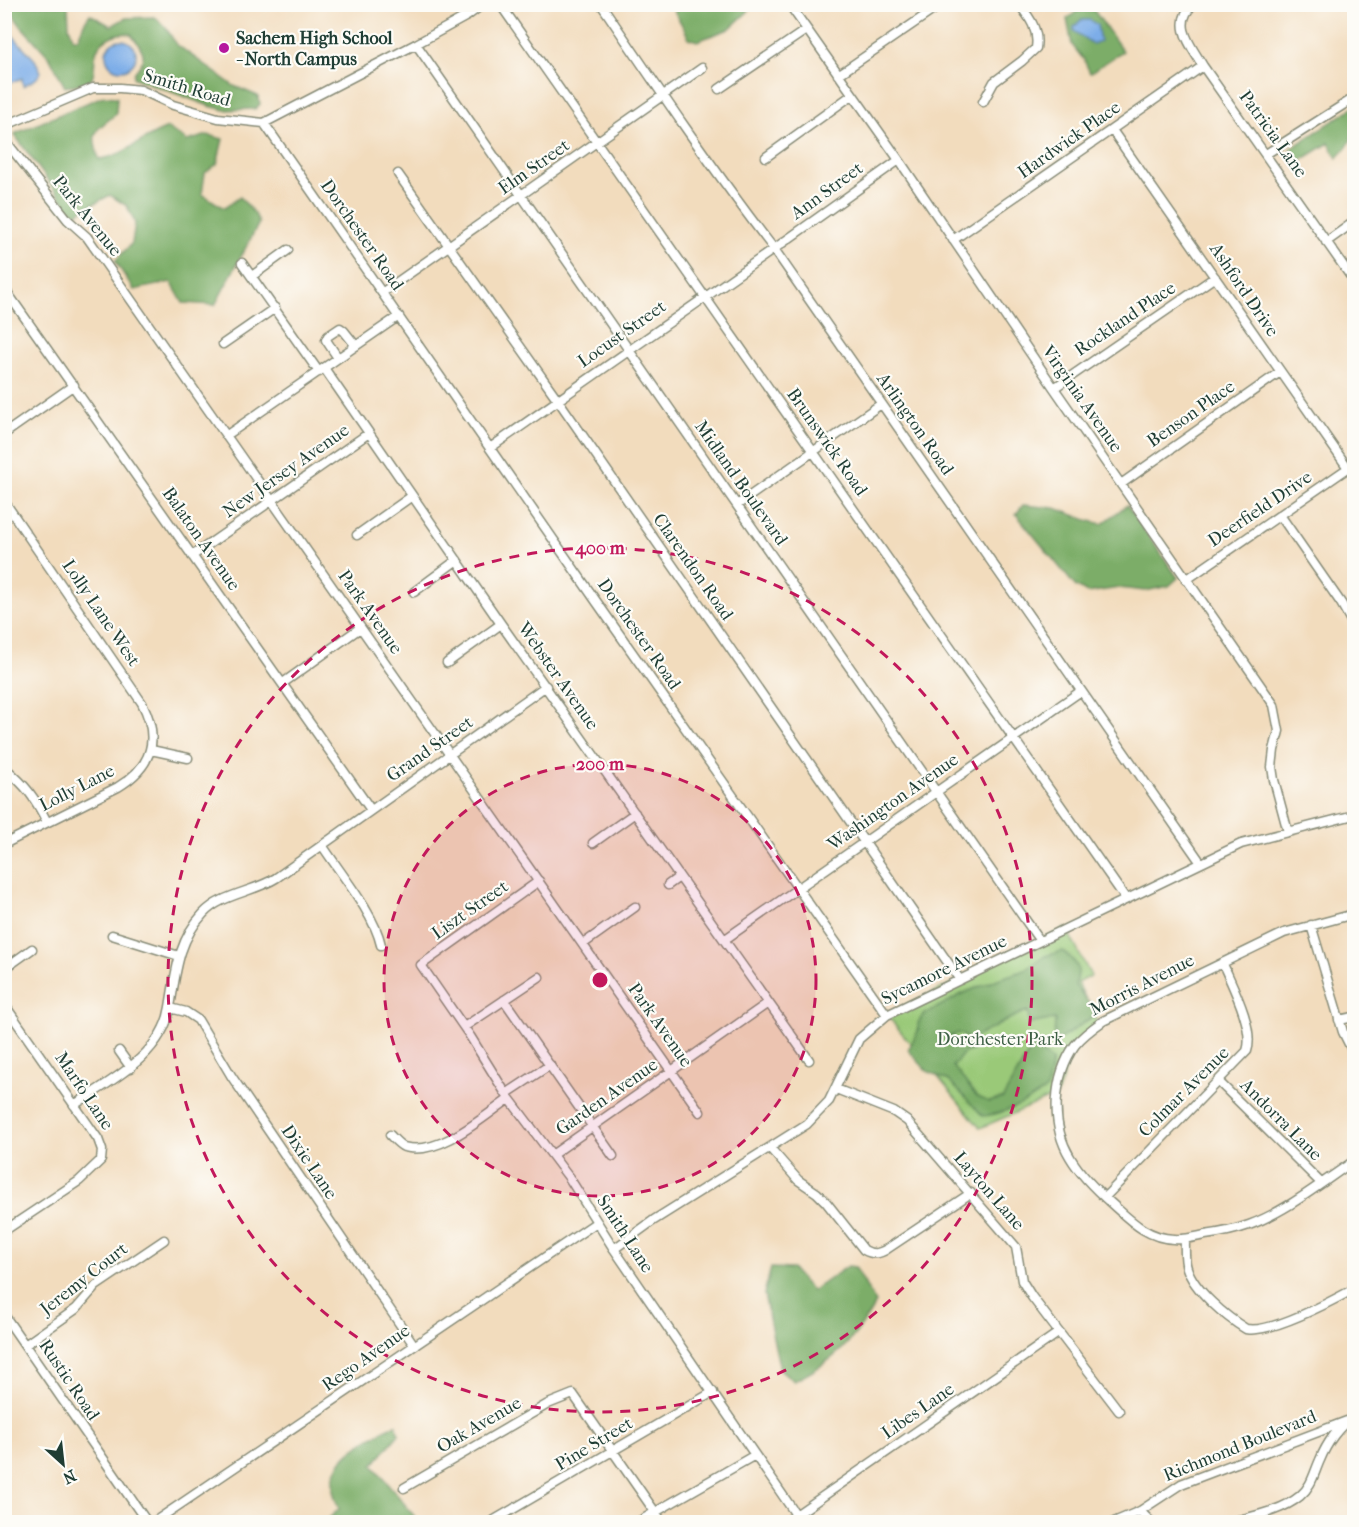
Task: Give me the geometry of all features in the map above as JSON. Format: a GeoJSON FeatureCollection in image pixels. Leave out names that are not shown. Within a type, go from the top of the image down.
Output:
{"type":"FeatureCollection","features":[{"type":"Feature","properties":{"kind":"street"},"geometry":{"type":"LineString","coordinates":[[264,123],[416,44],[467,16],[483,4]]}},
{"type":"Feature","properties":{"kind":"street","name":"Brunswick Road"},"geometry":{"type":"LineString","coordinates":[[500,4],[1126,899]]}},
{"type":"Feature","properties":{"kind":"street","name":"Arlington Road"},"geometry":{"type":"LineString","coordinates":[[601,4],[663,96],[774,249],[1201,863]]}},
{"type":"Feature","properties":{"kind":"street","name":"Virginia Avenue"},"geometry":{"type":"LineString","coordinates":[[789,4],[1274,705],[1279,731],[1272,767],[1288,832]]}},
{"type":"Feature","properties":{"kind":"street"},"geometry":{"type":"LineString","coordinates":[[838,75],[942,4]]}},
{"type":"Feature","properties":{"kind":"street"},"geometry":{"type":"LineString","coordinates":[[983,102],[994,82],[1023,61],[1036,48],[1036,32],[1030,18],[1019,4]]}},
{"type":"Feature","properties":{"kind":"street","name":"Patricia Lane"},"geometry":{"type":"LineString","coordinates":[[1194,4],[1185,13],[1183,32],[1203,66],[1354,281]]}},
{"type":"Feature","properties":{"kind":"street"},"geometry":{"type":"LineString","coordinates":[[719,89],[806,30]]}},
{"type":"Feature","properties":{"kind":"street","name":"Midland Boulevard"},"geometry":{"type":"LineString","coordinates":[[416,44],[1040,940]]}},
{"type":"Feature","properties":{"kind":"street","name":"Hardwick Place"},"geometry":{"type":"LineString","coordinates":[[953,240],[1203,66]]}},
{"type":"Feature","properties":{"kind":"street","name":"Elm Street"},"geometry":{"type":"LineString","coordinates":[[383,292],[702,68]]}},
{"type":"Feature","properties":{"kind":"street","name":"Smith Road"},"geometry":{"type":"LineString","coordinates":[[4,126],[93,88],[141,90],[174,105],[218,118],[264,123]]}},
{"type":"Feature","properties":{"kind":"street"},"geometry":{"type":"LineString","coordinates":[[766,158],[852,95]]}},
{"type":"Feature","properties":{"kind":"street"},"geometry":{"type":"LineString","coordinates":[[1266,154],[1354,98]]}},
{"type":"Feature","properties":{"kind":"street","name":"Dorchester Road"},"geometry":{"type":"LineString","coordinates":[[264,123],[886,1015]]}},
{"type":"Feature","properties":{"kind":"street","name":"Ashford Drive"},"geometry":{"type":"LineString","coordinates":[[1112,130],[1280,372],[1352,468]]}},
{"type":"Feature","properties":{"kind":"street","name":"Park Avenue"},"geometry":{"type":"LineString","coordinates":[[4,139],[68,219],[87,237],[700,1112]]}},
{"type":"Feature","properties":{"kind":"street","name":"Ann Street"},"geometry":{"type":"LineString","coordinates":[[774,249],[899,160]]}},
{"type":"Feature","properties":{"kind":"street","name":"Clarendon Road"},"geometry":{"type":"LineString","coordinates":[[398,174],[558,400],[960,980]]}},
{"type":"Feature","properties":{"kind":"street"},"geometry":{"type":"LineString","coordinates":[[1326,242],[1354,222]]}},
{"type":"Feature","properties":{"kind":"street","name":"Locust Street"},"geometry":{"type":"LineString","coordinates":[[490,448],[774,249]]}},
{"type":"Feature","properties":{"kind":"street"},"geometry":{"type":"LineString","coordinates":[[252,276],[288,250]]}},
{"type":"Feature","properties":{"kind":"street","name":"Webster Avenue"},"geometry":{"type":"LineString","coordinates":[[242,262],[369,433],[809,1060]]}},
{"type":"Feature","properties":{"kind":"street","name":"Rockland Place"},"geometry":{"type":"LineString","coordinates":[[1054,388],[1215,277]]}},
{"type":"Feature","properties":{"kind":"street","name":"Balaton Avenue"},"geometry":{"type":"LineString","coordinates":[[4,288],[371,810]]}},
{"type":"Feature","properties":{"kind":"street"},"geometry":{"type":"LineString","coordinates":[[223,344],[274,308]]}},
{"type":"Feature","properties":{"kind":"street"},"geometry":{"type":"LineString","coordinates":[[226,435],[399,316]]}},
{"type":"Feature","properties":{"kind":"street"},"geometry":{"type":"LineString","coordinates":[[338,358],[326,340],[333,332],[340,328],[356,346]]}},
{"type":"Feature","properties":{"kind":"street","name":"Benson Place"},"geometry":{"type":"LineString","coordinates":[[1121,484],[1280,372]]}},
{"type":"Feature","properties":{"kind":"street"},"geometry":{"type":"LineString","coordinates":[[4,434],[74,385]]}},
{"type":"Feature","properties":{"kind":"street"},"geometry":{"type":"LineString","coordinates":[[737,505],[881,404]]}},
{"type":"Feature","properties":{"kind":"street","name":"New Jersey Avenue"},"geometry":{"type":"LineString","coordinates":[[192,556],[369,433]]}},
{"type":"Feature","properties":{"kind":"street","name":"Deerfield Drive"},"geometry":{"type":"LineString","coordinates":[[1186,580],[1352,468]]}},
{"type":"Feature","properties":{"kind":"street"},"geometry":{"type":"LineString","coordinates":[[357,535],[412,496]]}},
{"type":"Feature","properties":{"kind":"street","name":"Lolly Lane West"},"geometry":{"type":"LineString","coordinates":[[4,501],[142,703],[151,724],[151,750]]}},
{"type":"Feature","properties":{"kind":"street"},"geometry":{"type":"LineString","coordinates":[[1280,515],[1341,603],[1354,626]]}},
{"type":"Feature","properties":{"kind":"street"},"geometry":{"type":"LineString","coordinates":[[414,592],[457,560]]}},
{"type":"Feature","properties":{"kind":"street"},"geometry":{"type":"LineString","coordinates":[[447,663],[501,624]]}},
{"type":"Feature","properties":{"kind":"street"},"geometry":{"type":"LineString","coordinates":[[283,683],[360,628]]}},
{"type":"Feature","properties":{"kind":"street","name":"Grand Street"},"geometry":{"type":"LineString","coordinates":[[322,845],[546,686]]}},
{"type":"Feature","properties":{"kind":"street","name":"Washington Avenue"},"geometry":{"type":"LineString","coordinates":[[724,940],[1080,691]]}},
{"type":"Feature","properties":{"kind":"street"},"geometry":{"type":"LineString","coordinates":[[151,750],[188,758]]}},
{"type":"Feature","properties":{"kind":"street","name":"Lolly Lane"},"geometry":{"type":"LineString","coordinates":[[4,844],[126,782],[138,772],[151,750]]}},
{"type":"Feature","properties":{"kind":"street"},"geometry":{"type":"LineString","coordinates":[[4,767],[27,787],[47,822]]}},
{"type":"Feature","properties":{"kind":"street"},"geometry":{"type":"LineString","coordinates":[[593,843],[635,813]]}},
{"type":"Feature","properties":{"kind":"street","name":"Sycamore Avenue"},"geometry":{"type":"LineString","coordinates":[[614,1249],[654,1220],[807,1124],[836,1089],[859,1039],[886,1015],[1240,844],[1354,815]]}},
{"type":"Feature","properties":{"kind":"street"},"geometry":{"type":"LineString","coordinates":[[74,1105],[140,1060],[154,1041],[170,1008],[179,956],[193,928],[208,909],[221,901],[269,883],[322,845],[370,918],[378,932],[381,945]]}},
{"type":"Feature","properties":{"kind":"street"},"geometry":{"type":"LineString","coordinates":[[668,885],[680,877]]}},
{"type":"Feature","properties":{"kind":"street","name":"Liszt Street"},"geometry":{"type":"LineString","coordinates":[[421,965],[539,881]]}},
{"type":"Feature","properties":{"kind":"street"},"geometry":{"type":"LineString","coordinates":[[583,944],[635,907]]}},
{"type":"Feature","properties":{"kind":"street","name":"Morris Avenue"},"geometry":{"type":"LineString","coordinates":[[1354,914],[1284,933],[1103,1021],[1081,1038],[1067,1060],[1057,1095],[1058,1126],[1070,1158],[1105,1197],[1144,1231],[1162,1238],[1185,1239],[1250,1224],[1279,1210],[1354,1161]]}},
{"type":"Feature","properties":{"kind":"street"},"geometry":{"type":"LineString","coordinates":[[1311,925],[1347,1043],[1354,1054]]}},
{"type":"Feature","properties":{"kind":"street"},"geometry":{"type":"LineString","coordinates":[[112,935],[179,956]]}},
{"type":"Feature","properties":{"kind":"street"},"geometry":{"type":"LineString","coordinates":[[4,969],[32,948]]}},
{"type":"Feature","properties":{"kind":"street","name":"Colmar Avenue"},"geometry":{"type":"LineString","coordinates":[[1105,1197],[1198,1100],[1243,1057],[1250,1044],[1248,1028],[1223,964]]}},
{"type":"Feature","properties":{"kind":"street","name":"Smith Lane"},"geometry":{"type":"LineString","coordinates":[[421,965],[508,1096],[570,1179],[614,1249],[799,1519]]}},
{"type":"Feature","properties":{"kind":"street"},"geometry":{"type":"LineString","coordinates":[[464,1028],[539,977]]}},
{"type":"Feature","properties":{"kind":"street"},"geometry":{"type":"LineString","coordinates":[[504,1000],[613,1156]]}},
{"type":"Feature","properties":{"kind":"street","name":"Garden Avenue"},"geometry":{"type":"LineString","coordinates":[[552,1155],[768,1003]]}},
{"type":"Feature","properties":{"kind":"street","name":"Marfo Lane"},"geometry":{"type":"LineString","coordinates":[[4,1004],[98,1139],[102,1150],[101,1160],[79,1181],[4,1231]]}},
{"type":"Feature","properties":{"kind":"street","name":"Dixie Lane"},"geometry":{"type":"LineString","coordinates":[[170,1008],[186,1012],[198,1020],[232,1077],[414,1345]]}},
{"type":"Feature","properties":{"kind":"street"},"geometry":{"type":"LineString","coordinates":[[1340,1020],[1354,1017]]}},
{"type":"Feature","properties":{"kind":"street"},"geometry":{"type":"LineString","coordinates":[[119,1051],[130,1068]]}},
{"type":"Feature","properties":{"kind":"street"},"geometry":{"type":"LineString","coordinates":[[390,1135],[402,1146],[416,1148],[434,1145],[460,1133],[550,1065]]}},
{"type":"Feature","properties":{"kind":"street","name":"Andorra Lane"},"geometry":{"type":"LineString","coordinates":[[1218,1081],[1321,1183]]}},
{"type":"Feature","properties":{"kind":"street","name":"Layton Lane"},"geometry":{"type":"LineString","coordinates":[[836,1089],[894,1112],[907,1121],[1016,1247],[1022,1281],[1058,1333],[1119,1411]]}},
{"type":"Feature","properties":{"kind":"street"},"geometry":{"type":"LineString","coordinates":[[770,1148],[798,1180],[826,1202],[864,1250],[875,1254],[907,1237],[970,1193]]}},
{"type":"Feature","properties":{"kind":"street","name":"Rego Avenue"},"geometry":{"type":"LineString","coordinates":[[154,1522],[597,1222]]}},
{"type":"Feature","properties":{"kind":"street"},"geometry":{"type":"LineString","coordinates":[[1185,1239],[1185,1263],[1194,1283],[1222,1311],[1246,1329],[1266,1328],[1310,1311],[1354,1289]]}},
{"type":"Feature","properties":{"kind":"street","name":"Jeremy Court"},"geometry":{"type":"LineString","coordinates":[[25,1345],[76,1309],[96,1286],[164,1240]]}},
{"type":"Feature","properties":{"kind":"street","name":"Rustic Road"},"geometry":{"type":"LineString","coordinates":[[4,1315],[147,1522]]}},
{"type":"Feature","properties":{"kind":"street","name":"Libes Lane"},"geometry":{"type":"LineString","coordinates":[[786,1522],[799,1519],[1058,1333]]}},
{"type":"Feature","properties":{"kind":"street","name":"Pine Street"},"geometry":{"type":"LineString","coordinates":[[491,1522],[712,1392]]}},
{"type":"Feature","properties":{"kind":"street","name":"Oak Avenue"},"geometry":{"type":"LineString","coordinates":[[404,1488],[548,1404],[573,1394],[614,1451]]}},
{"type":"Feature","properties":{"kind":"street"},"geometry":{"type":"LineString","coordinates":[[1231,1522],[1265,1513],[1292,1501],[1307,1490],[1325,1449],[1351,1419]]}},
{"type":"Feature","properties":{"kind":"street","name":"Richmond Boulevard"},"geometry":{"type":"LineString","coordinates":[[1114,1522],[1140,1511],[1181,1484],[1351,1419]]}},
{"type":"Feature","properties":{"kind":"street"},"geometry":{"type":"LineString","coordinates":[[614,1451],[662,1522]]}},
{"type":"Feature","properties":{"kind":"street"},"geometry":{"type":"LineString","coordinates":[[638,1522],[754,1455]]}},
{"type":"Feature","properties":{"kind":"street"},"geometry":{"type":"LineString","coordinates":[[1140,1511],[1150,1522]]}},
{"type":"Feature","properties":{"kind":"street"},"geometry":{"type":"LineString","coordinates":[[1265,1513],[1269,1522]]}},
{"type":"Feature","properties":{"kind":"green space"},"geometry":{"type":"Polygon","coordinates":[[[6,5],[68,5],[69,26],[73,38],[78,38],[90,14],[111,26],[126,18],[155,17],[166,28],[176,44],[234,86],[258,96],[260,104],[255,109],[225,110],[134,78],[134,73],[142,62],[143,54],[131,34],[119,34],[103,41],[95,57],[91,81],[65,87],[50,58],[21,26],[6,5]]]}},
{"type":"Feature","properties":{"kind":"green space"},"geometry":{"type":"Polygon","coordinates":[[[671,5],[755,5],[729,29],[697,41],[689,38],[671,5]]]}},
{"type":"Feature","properties":{"kind":"green space"},"geometry":{"type":"Polygon","coordinates":[[[1085,5],[1090,5],[1123,51],[1090,73],[1084,60],[1072,45],[1067,19],[1085,5]]]}},
{"type":"Feature","properties":{"kind":"green space"},"geometry":{"type":"Polygon","coordinates":[[[103,96],[117,97],[116,114],[96,133],[95,143],[99,159],[117,154],[168,128],[187,141],[208,135],[223,139],[217,164],[205,173],[202,194],[224,208],[240,197],[255,214],[259,223],[215,305],[183,303],[171,282],[134,290],[115,261],[132,243],[135,223],[127,206],[110,195],[73,215],[14,134],[103,96]]]}},
{"type":"Feature","properties":{"kind":"green space"},"geometry":{"type":"Polygon","coordinates":[[[1354,107],[1351,141],[1337,158],[1329,143],[1297,163],[1290,149],[1354,107]]]}},
{"type":"Feature","properties":{"kind":"green space"},"geometry":{"type":"Polygon","coordinates":[[[1023,505],[1055,508],[1102,524],[1127,505],[1178,578],[1169,586],[1145,591],[1119,588],[1087,593],[1075,586],[1016,514],[1023,505]]]}},
{"type":"Feature","properties":{"kind":"green space","name":"Dorchester Park"},"geometry":{"type":"Polygon","coordinates":[[[1066,928],[1091,976],[1078,983],[1098,1024],[1074,1046],[1057,1095],[980,1128],[887,1015],[1066,928]]]}},
{"type":"Feature","properties":{"kind":"green space"},"geometry":{"type":"Polygon","coordinates":[[[1063,951],[1077,966],[1078,974],[1075,985],[1098,1014],[1054,1042],[1055,1019],[1029,1024],[1028,1011],[1014,1016],[972,1040],[958,1033],[951,1036],[973,1050],[964,1053],[953,1066],[977,1097],[989,1102],[1003,1098],[1033,1045],[1052,1061],[1047,1089],[1040,1094],[1008,1110],[983,1116],[949,1081],[927,1071],[908,1050],[923,1015],[964,993],[1025,970],[1045,956],[1063,951]]]}},
{"type":"Feature","properties":{"kind":"green space"},"geometry":{"type":"Polygon","coordinates":[[[848,1266],[855,1267],[876,1303],[851,1340],[842,1349],[821,1366],[794,1381],[780,1369],[764,1294],[771,1268],[792,1269],[812,1291],[848,1266]]]}},
{"type":"Feature","properties":{"kind":"green space"},"geometry":{"type":"Polygon","coordinates":[[[396,1424],[399,1434],[373,1465],[415,1517],[407,1522],[325,1522],[339,1509],[333,1490],[334,1478],[345,1457],[364,1442],[396,1424]]]}},
{"type":"Feature","properties":{"kind":"water"},"geometry":{"type":"Polygon","coordinates":[[[1081,20],[1090,20],[1097,25],[1100,41],[1093,44],[1074,31],[1074,27],[1081,20]]]}},
{"type":"Feature","properties":{"kind":"water"},"geometry":{"type":"Polygon","coordinates":[[[4,26],[35,60],[41,72],[36,79],[23,86],[22,78],[10,83],[5,80],[4,26]]]}},
{"type":"Feature","properties":{"kind":"water"},"geometry":{"type":"Polygon","coordinates":[[[121,40],[132,44],[136,55],[132,66],[121,70],[110,66],[106,55],[110,44],[121,40]]]}},
{"type":"Feature","properties":{"kind":"place","name":"Sachem High School - North Campus"},"geometry":{"type":"Point","coordinates":[224,48]}}]}
